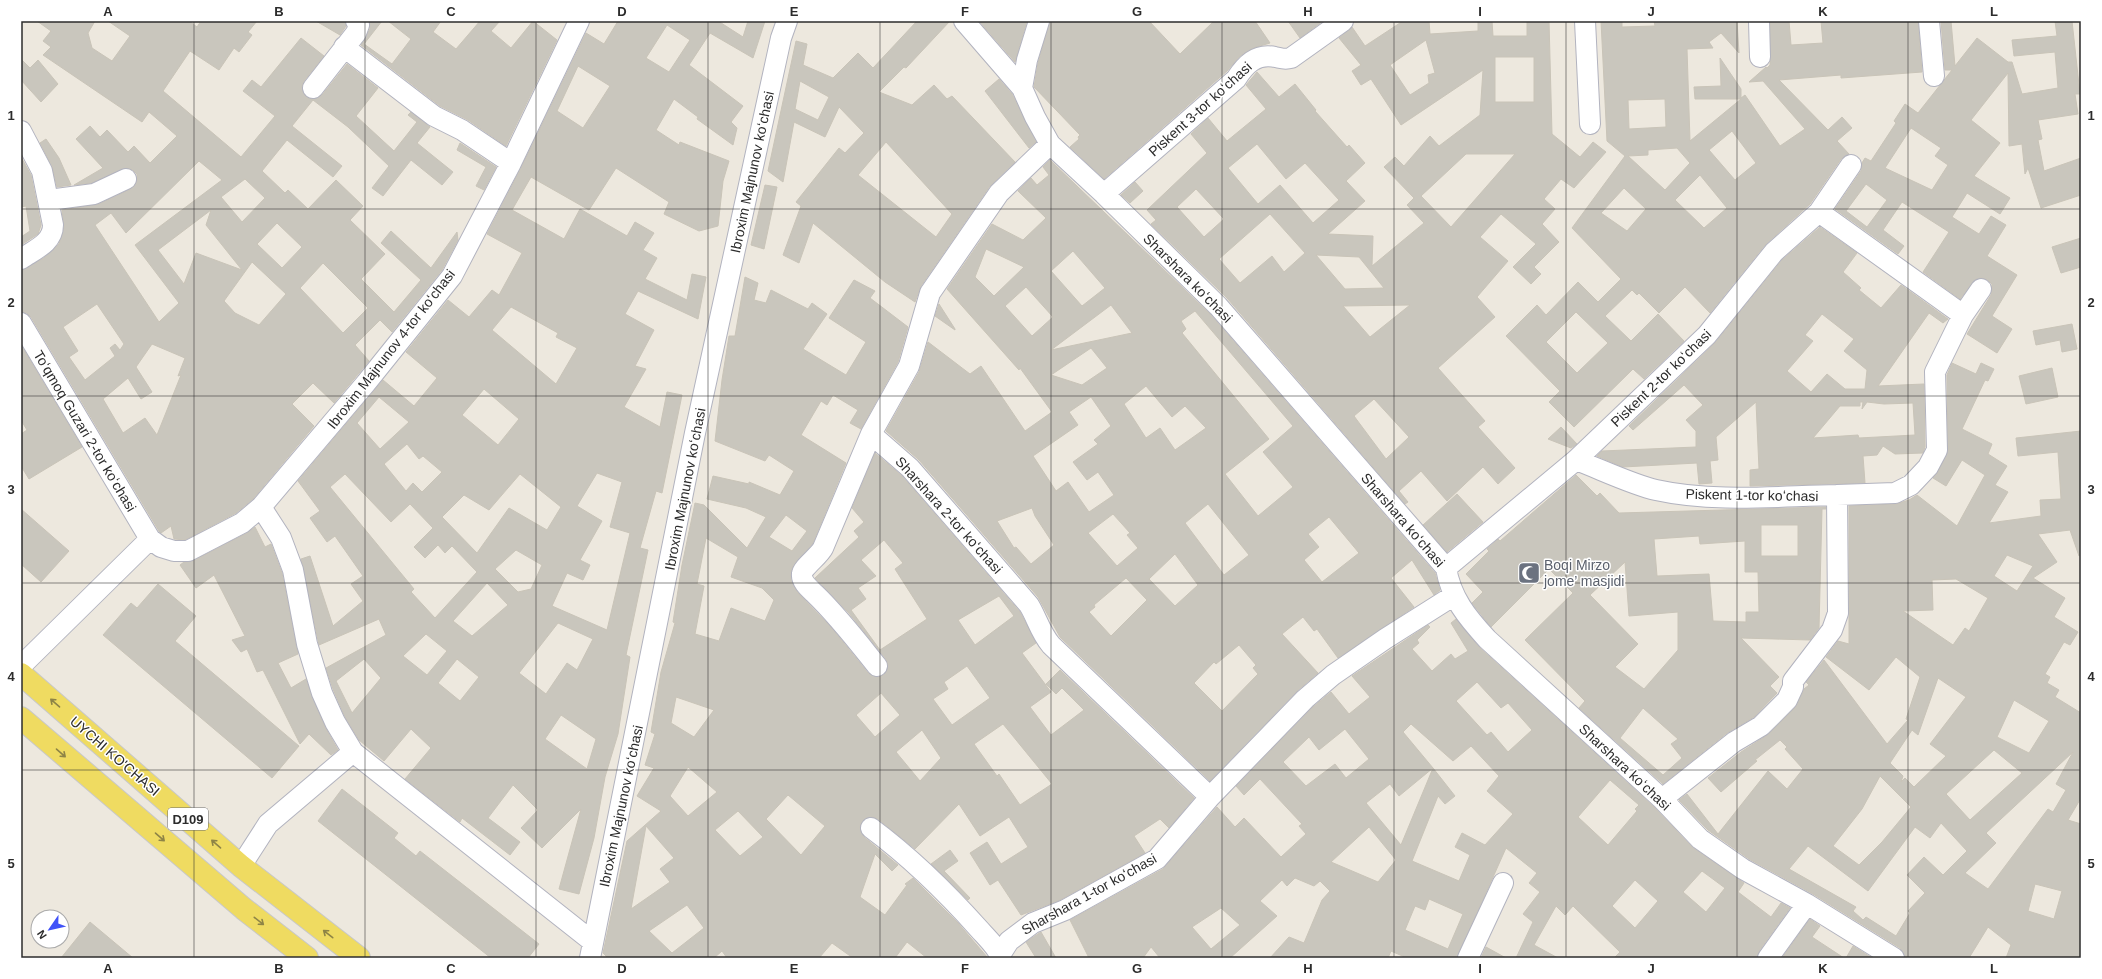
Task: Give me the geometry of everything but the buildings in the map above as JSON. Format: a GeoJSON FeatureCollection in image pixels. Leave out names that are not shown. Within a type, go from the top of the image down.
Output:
{"type":"FeatureCollection","features":[{"type":"Feature","properties":{"kind":"main road","name":"UYCHI KO'CHASI"},"geometry":{"type":"LineString","coordinates":[[21,674],[241,866],[359,958]]}},
{"type":"Feature","properties":{"kind":"main road","name":"D109"},"geometry":{"type":"LineString","coordinates":[[21,718],[244,909],[307,958]]}},
{"type":"Feature","properties":{"kind":"street"},"geometry":{"type":"LineString","coordinates":[[313,88],[358,29],[359,25],[356,21]]}},
{"type":"Feature","properties":{"kind":"street","name":"Ibroxim Majnunov 4-tor koʻchasi"},"geometry":{"type":"LineString","coordinates":[[150,539],[160,547],[174,551],[188,551],[229,531],[261,507],[366,383],[452,276],[511,163],[579,21]]}},
{"type":"Feature","properties":{"kind":"street","name":"Ibroxim Majnunov koʻchasi"},"geometry":{"type":"LineString","coordinates":[[592,950],[695,433],[787,21]]}},
{"type":"Feature","properties":{"kind":"street","name":"Sharshara koʻchasi"},"geometry":{"type":"LineString","coordinates":[[964,21],[1022,88],[1035,117],[1050,144],[1104,194],[1218,306],[1446,568],[1453,596],[1474,625],[1487,639],[1662,799],[1700,838],[1722,855],[1807,904],[1894,958]]}},
{"type":"Feature","properties":{"kind":"street"},"geometry":{"type":"LineString","coordinates":[[1022,88],[1027,60],[1039,21]]}},
{"type":"Feature","properties":{"kind":"street","name":"Piskent 3-tor koʻchasi"},"geometry":{"type":"LineString","coordinates":[[1104,194],[1236,79],[1249,62],[1264,56],[1284,60],[1291,58],[1343,21]]}},
{"type":"Feature","properties":{"kind":"street"},"geometry":{"type":"LineString","coordinates":[[1585,21],[1590,124]]}},
{"type":"Feature","properties":{"kind":"street"},"geometry":{"type":"LineString","coordinates":[[1759,21],[1760,56]]}},
{"type":"Feature","properties":{"kind":"street"},"geometry":{"type":"LineString","coordinates":[[1928,21],[1934,76]]}},
{"type":"Feature","properties":{"kind":"street"},"geometry":{"type":"LineString","coordinates":[[344,47],[434,116],[462,130],[511,163]]}},
{"type":"Feature","properties":{"kind":"street"},"geometry":{"type":"LineString","coordinates":[[21,131],[40,164],[49,200],[53,225],[50,238],[21,259]]}},
{"type":"Feature","properties":{"kind":"street"},"geometry":{"type":"LineString","coordinates":[[877,666],[830,608],[805,584],[802,575],[803,571],[819,555],[823,548],[871,434],[909,366],[930,293],[999,192],[1050,144]]}},
{"type":"Feature","properties":{"kind":"street","name":"Piskent 2-tor koʻchasi"},"geometry":{"type":"LineString","coordinates":[[1446,568],[1576,460],[1707,336],[1774,252],[1819,212],[1851,165]]}},
{"type":"Feature","properties":{"kind":"street"},"geometry":{"type":"LineString","coordinates":[[49,200],[94,194],[126,179]]}},
{"type":"Feature","properties":{"kind":"street"},"geometry":{"type":"LineString","coordinates":[[1819,212],[1964,315]]}},
{"type":"Feature","properties":{"kind":"street","name":"Piskent 1-tor koʻchasi"},"geometry":{"type":"LineString","coordinates":[[1576,460],[1655,490],[1687,495],[1723,497],[1895,493],[1911,485],[1928,467],[1936,450],[1935,372],[1964,315],[1981,289]]}},
{"type":"Feature","properties":{"kind":"street","name":"Toʻqmoq Guzari 2-tor koʻchasi"},"geometry":{"type":"LineString","coordinates":[[21,323],[150,539]]}},
{"type":"Feature","properties":{"kind":"street","name":"Sharshara 2-tor koʻchasi"},"geometry":{"type":"LineString","coordinates":[[871,434],[910,468],[1023,599],[1036,616],[1038,626],[1043,636],[1051,645],[1210,797]]}},
{"type":"Feature","properties":{"kind":"street","name":"Piskent 1-tor koʻchasi"},"geometry":{"type":"LineString","coordinates":[[1662,799],[1734,742],[1766,721],[1787,700],[1793,687],[1793,681],[1832,630],[1838,613],[1837,495]]}},
{"type":"Feature","properties":{"kind":"street"},"geometry":{"type":"LineString","coordinates":[[261,507],[280,538],[293,570],[307,644],[322,693],[335,722],[353,752],[592,950]]}},
{"type":"Feature","properties":{"kind":"street"},"geometry":{"type":"LineString","coordinates":[[21,666],[150,539]]}},
{"type":"Feature","properties":{"kind":"street","name":"Sharshara 1-tor koʻchasi"},"geometry":{"type":"LineString","coordinates":[[1001,956],[1009,941],[1033,923],[1065,910],[1157,859],[1210,797],[1305,699],[1333,675],[1385,639],[1453,596]]}},
{"type":"Feature","properties":{"kind":"street"},"geometry":{"type":"LineString","coordinates":[[241,866],[268,824],[353,752]]}},
{"type":"Feature","properties":{"kind":"street"},"geometry":{"type":"LineString","coordinates":[[871,828],[906,855],[961,908],[1001,956]]}},
{"type":"Feature","properties":{"kind":"street"},"geometry":{"type":"LineString","coordinates":[[1468,958],[1503,883]]}},
{"type":"Feature","properties":{"kind":"street"},"geometry":{"type":"LineString","coordinates":[[1768,958],[1807,904]]}},
{"type":"Feature","properties":{"kind":"place","name":"Boqi Mirzo jome’ masjidi"},"geometry":{"type":"Point","coordinates":[1529,573]}}]}
